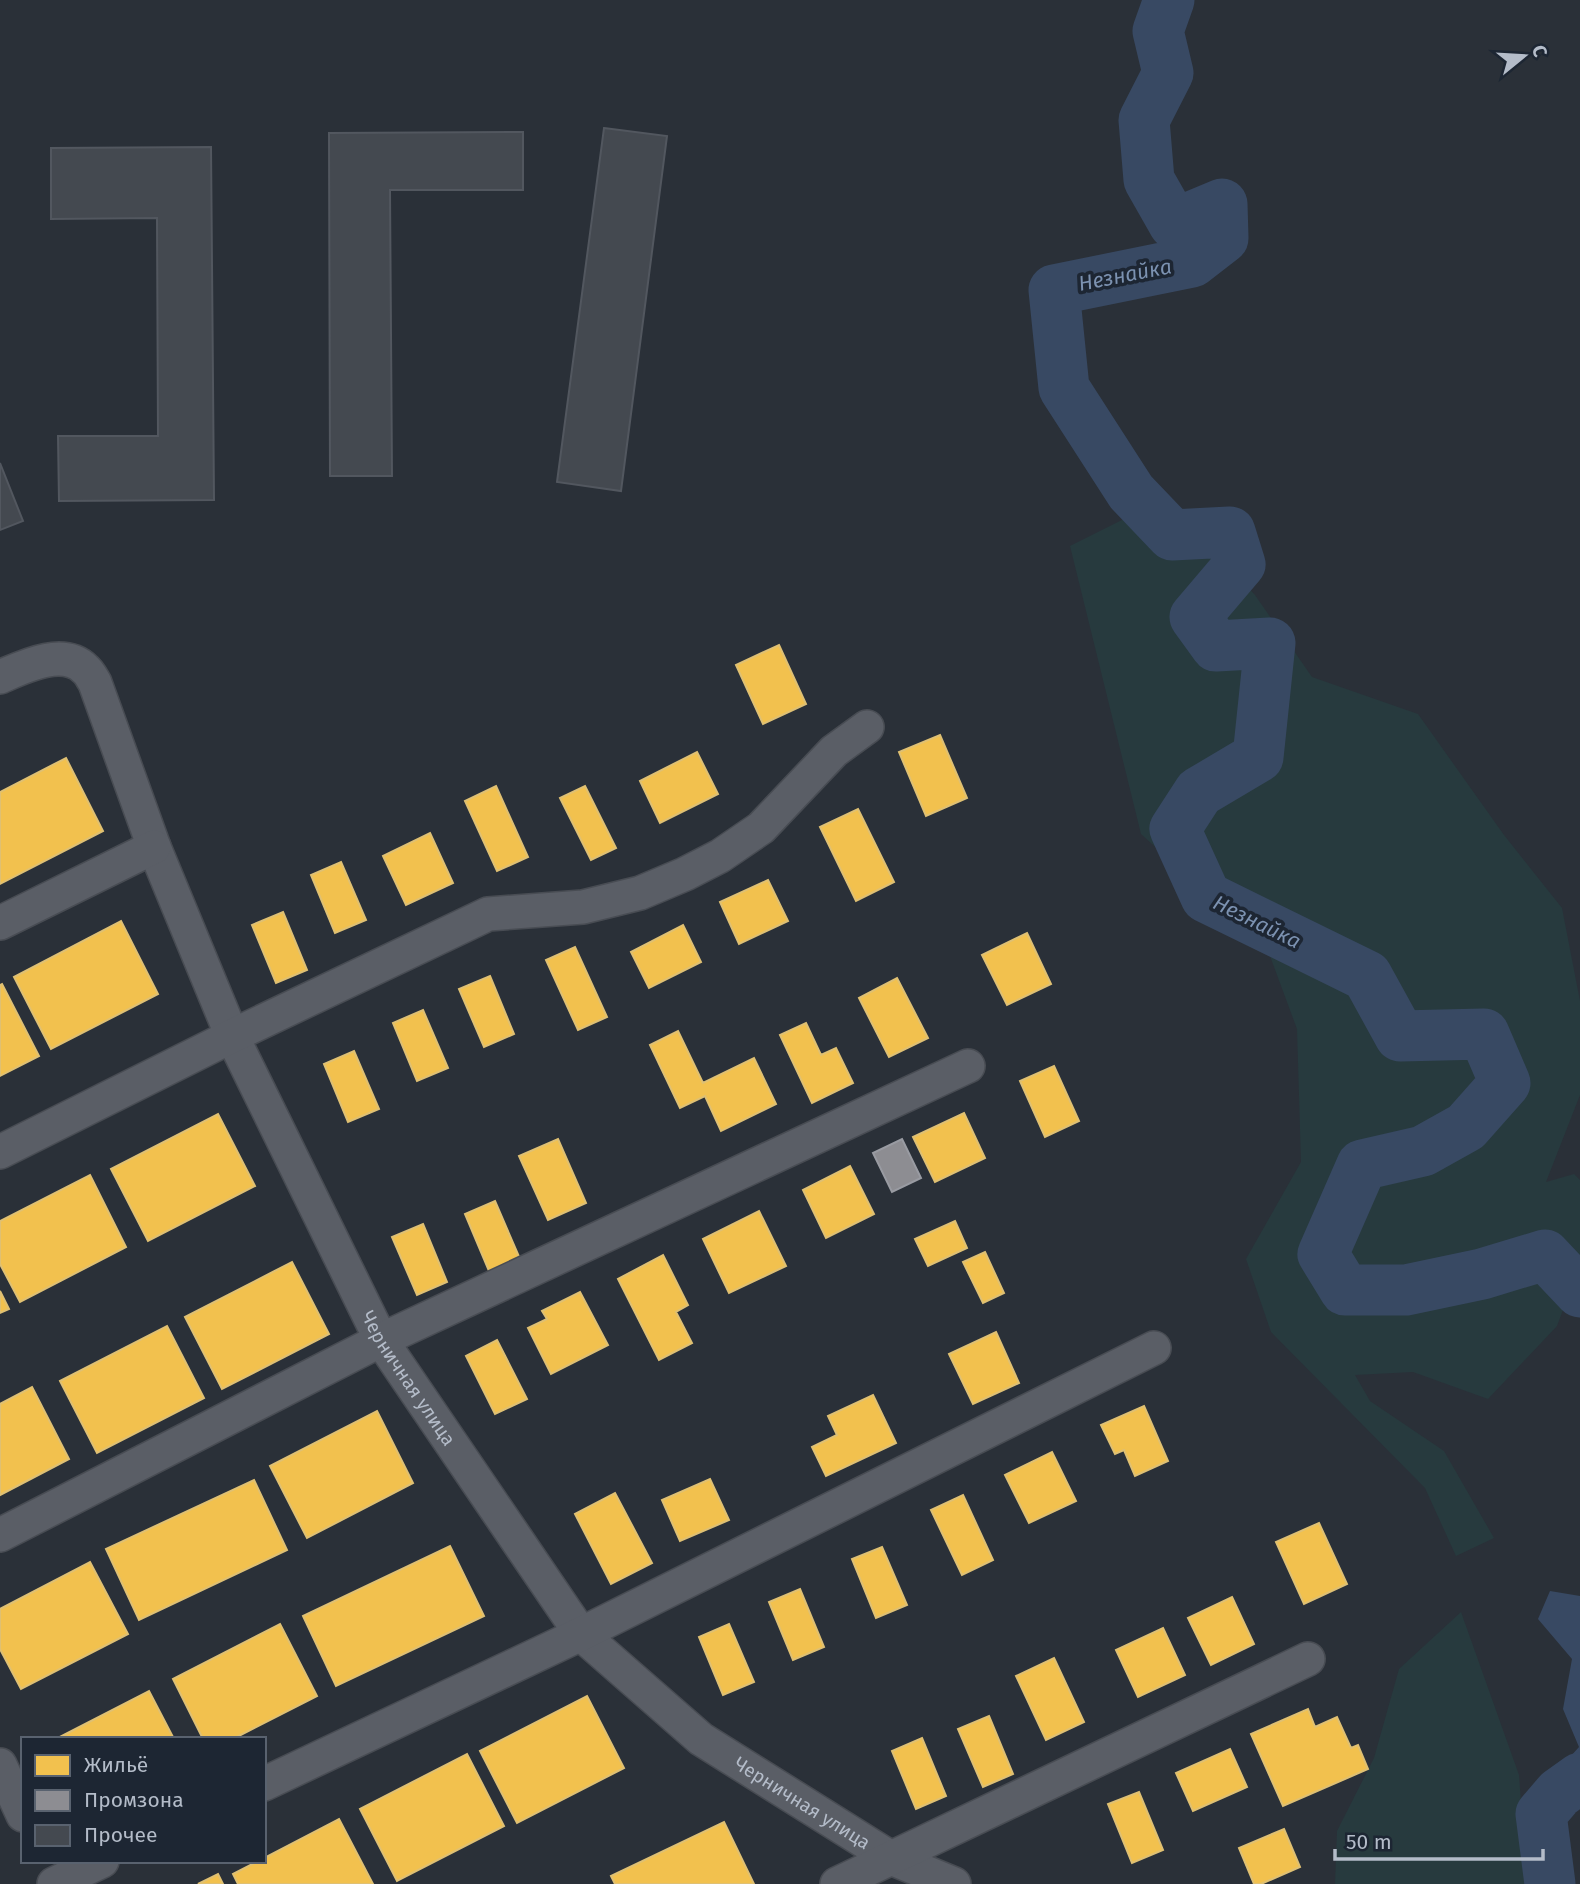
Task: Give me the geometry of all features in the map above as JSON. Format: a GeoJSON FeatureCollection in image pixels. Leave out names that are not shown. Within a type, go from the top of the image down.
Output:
{"type":"FeatureCollection","features":[{"type":"Feature","properties":{"kind":"street","name":"Черничная улица"},"geometry":{"type":"LineString","coordinates":[[0,677],[26,666],[67,659],[84,667],[95,683],[154,847],[232,1036],[381,1340],[580,1634],[701,1739],[891,1858],[954,1884]]}},
{"type":"Feature","properties":{"kind":"street"},"geometry":{"type":"LineString","coordinates":[[0,1152],[232,1036],[488,914],[583,907],[640,893],[685,874],[720,856],[761,828],[834,751],[867,727]]}},
{"type":"Feature","properties":{"kind":"street"},"geometry":{"type":"LineString","coordinates":[[0,923],[154,847]]}},
{"type":"Feature","properties":{"kind":"street"},"geometry":{"type":"LineString","coordinates":[[0,1535],[381,1340],[968,1066]]}},
{"type":"Feature","properties":{"kind":"street"},"geometry":{"type":"LineString","coordinates":[[266,1783],[580,1634],[1154,1348]]}},
{"type":"Feature","properties":{"kind":"street"},"geometry":{"type":"LineString","coordinates":[[837,1884],[1308,1659]]}},
{"type":"Feature","properties":{"kind":"street"},"geometry":{"type":"LineString","coordinates":[[0,1765],[21,1811]]}},
{"type":"Feature","properties":{"kind":"street"},"geometry":{"type":"LineString","coordinates":[[45,1863],[54,1884],[98,1863]]}},
{"type":"Feature","properties":{"kind":"green space"},"geometry":{"type":"Polygon","coordinates":[[[1166,498],[1255,595],[1312,677],[1418,714],[1504,835],[1562,908],[1580,1001],[1580,1095],[1546,1182],[1574,1174],[1580,1180],[1580,1264],[1557,1326],[1488,1399],[1413,1372],[1355,1375],[1370,1401],[1444,1451],[1494,1538],[1456,1556],[1425,1488],[1271,1332],[1246,1259],[1301,1162],[1297,1029],[1267,948],[1141,834],[1070,546],[1166,498]]]}},
{"type":"Feature","properties":{"kind":"green space"},"geometry":{"type":"Polygon","coordinates":[[[1461,1612],[1519,1775],[1527,1884],[1335,1884],[1337,1831],[1374,1758],[1399,1669],[1461,1612]]]}},
{"type":"Feature","properties":{"kind":"water"},"geometry":{"type":"Polygon","coordinates":[[[1550,1591],[1580,1596],[1580,1793],[1545,1785],[1579,1747],[1563,1709],[1572,1659],[1538,1619],[1550,1591]]]}},
{"type":"Feature","properties":{"kind":"building: Жильё"},"geometry":{"type":"Polygon","coordinates":[[[779,645],[806,704],[763,724],[736,665],[779,645]]]}},
{"type":"Feature","properties":{"kind":"building: Жильё"},"geometry":{"type":"Polygon","coordinates":[[[940,735],[967,798],[926,816],[899,752],[940,735]]]}},
{"type":"Feature","properties":{"kind":"building: Жильё"},"geometry":{"type":"Polygon","coordinates":[[[697,752],[718,794],[660,823],[640,781],[697,752]]]}},
{"type":"Feature","properties":{"kind":"building: Жильё"},"geometry":{"type":"Polygon","coordinates":[[[66,758],[103,831],[0,884],[0,792],[66,758]]]}},
{"type":"Feature","properties":{"kind":"building: Жильё"},"geometry":{"type":"Polygon","coordinates":[[[496,786],[528,857],[497,871],[465,801],[496,786]]]}},
{"type":"Feature","properties":{"kind":"building: Жильё"},"geometry":{"type":"Polygon","coordinates":[[[585,786],[616,848],[591,860],[560,798],[585,786]]]}},
{"type":"Feature","properties":{"kind":"building: Жильё"},"geometry":{"type":"Polygon","coordinates":[[[858,809],[894,882],[856,901],[820,827],[858,809]]]}},
{"type":"Feature","properties":{"kind":"building: Жильё"},"geometry":{"type":"Polygon","coordinates":[[[430,833],[453,883],[406,905],[383,856],[430,833]]]}},
{"type":"Feature","properties":{"kind":"building: Жильё"},"geometry":{"type":"Polygon","coordinates":[[[341,862],[366,920],[335,933],[311,875],[341,862]]]}},
{"type":"Feature","properties":{"kind":"building: Жильё"},"geometry":{"type":"Polygon","coordinates":[[[768,880],[788,921],[739,944],[720,902],[768,880]]]}},
{"type":"Feature","properties":{"kind":"building: Жильё"},"geometry":{"type":"Polygon","coordinates":[[[283,912],[307,970],[276,983],[252,925],[283,912]]]}},
{"type":"Feature","properties":{"kind":"building: Жильё"},"geometry":{"type":"Polygon","coordinates":[[[121,921],[158,994],[51,1049],[14,977],[121,921]]]}},
{"type":"Feature","properties":{"kind":"building: Жильё"},"geometry":{"type":"Polygon","coordinates":[[[683,925],[701,962],[649,988],[631,952],[683,925]]]}},
{"type":"Feature","properties":{"kind":"building: Жильё"},"geometry":{"type":"Polygon","coordinates":[[[1027,933],[1051,984],[1007,1005],[982,955],[1027,933]]]}},
{"type":"Feature","properties":{"kind":"building: Жильё"},"geometry":{"type":"Polygon","coordinates":[[[575,947],[607,1017],[578,1030],[546,960],[575,947]]]}},
{"type":"Feature","properties":{"kind":"building: Жильё"},"geometry":{"type":"Polygon","coordinates":[[[490,976],[514,1034],[484,1047],[459,989],[490,976]]]}},
{"type":"Feature","properties":{"kind":"building: Жильё"},"geometry":{"type":"Polygon","coordinates":[[[897,978],[928,1038],[889,1057],[859,998],[897,978]]]}},
{"type":"Feature","properties":{"kind":"building: Жильё"},"geometry":{"type":"Polygon","coordinates":[[[2,984],[39,1056],[0,1076],[0,985],[2,984]]]}},
{"type":"Feature","properties":{"kind":"building: Жильё"},"geometry":{"type":"Polygon","coordinates":[[[423,1010],[448,1068],[417,1081],[393,1023],[423,1010]]]}},
{"type":"Feature","properties":{"kind":"building: Жильё"},"geometry":{"type":"Polygon","coordinates":[[[806,1023],[821,1055],[836,1048],[853,1083],[812,1103],[780,1035],[806,1023]]]}},
{"type":"Feature","properties":{"kind":"building: Жильё"},"geometry":{"type":"Polygon","coordinates":[[[678,1031],[703,1083],[754,1058],[776,1104],[721,1131],[705,1096],[680,1108],[650,1045],[678,1031]]]}},
{"type":"Feature","properties":{"kind":"building: Жильё"},"geometry":{"type":"Polygon","coordinates":[[[354,1051],[379,1109],[348,1122],[324,1064],[354,1051]]]}},
{"type":"Feature","properties":{"kind":"building: Жильё"},"geometry":{"type":"Polygon","coordinates":[[[1054,1066],[1079,1121],[1045,1137],[1020,1081],[1054,1066]]]}},
{"type":"Feature","properties":{"kind":"building: Жильё"},"geometry":{"type":"Polygon","coordinates":[[[964,1113],[985,1158],[935,1182],[913,1137],[964,1113]]]}},
{"type":"Feature","properties":{"kind":"building: Жильё"},"geometry":{"type":"Polygon","coordinates":[[[218,1114],[255,1186],[148,1241],[111,1169],[218,1114]]]}},
{"type":"Feature","properties":{"kind":"building: Жильё"},"geometry":{"type":"Polygon","coordinates":[[[558,1139],[586,1203],[548,1220],[519,1156],[558,1139]]]}},
{"type":"Feature","properties":{"kind":"building: Жильё"},"geometry":{"type":"Polygon","coordinates":[[[850,1166],[874,1214],[826,1238],[803,1190],[850,1166]]]}},
{"type":"Feature","properties":{"kind":"building: Жильё"},"geometry":{"type":"Polygon","coordinates":[[[90,1175],[126,1247],[20,1302],[0,1264],[0,1221],[90,1175]]]}},
{"type":"Feature","properties":{"kind":"building: Жильё"},"geometry":{"type":"Polygon","coordinates":[[[495,1201],[520,1259],[489,1271],[465,1214],[495,1201]]]}},
{"type":"Feature","properties":{"kind":"building: Жильё"},"geometry":{"type":"Polygon","coordinates":[[[759,1211],[786,1266],[729,1293],[703,1239],[759,1211]]]}},
{"type":"Feature","properties":{"kind":"building: Жильё"},"geometry":{"type":"Polygon","coordinates":[[[955,1221],[967,1248],[928,1266],[915,1239],[955,1221]]]}},
{"type":"Feature","properties":{"kind":"building: Жильё"},"geometry":{"type":"Polygon","coordinates":[[[423,1224],[447,1282],[417,1295],[392,1237],[423,1224]]]}},
{"type":"Feature","properties":{"kind":"building: Жильё"},"geometry":{"type":"Polygon","coordinates":[[[985,1252],[1004,1293],[983,1303],[963,1262],[985,1252]]]}},
{"type":"Feature","properties":{"kind":"building: Жильё"},"geometry":{"type":"Polygon","coordinates":[[[663,1255],[688,1305],[676,1312],[692,1343],[659,1360],[618,1279],[663,1255]]]}},
{"type":"Feature","properties":{"kind":"building: Жильё"},"geometry":{"type":"Polygon","coordinates":[[[292,1262],[329,1334],[222,1389],[185,1317],[292,1262]]]}},
{"type":"Feature","properties":{"kind":"building: Жильё"},"geometry":{"type":"Polygon","coordinates":[[[0,1291],[9,1309],[0,1313],[0,1291]]]}},
{"type":"Feature","properties":{"kind":"building: Жильё"},"geometry":{"type":"Polygon","coordinates":[[[580,1292],[608,1345],[551,1374],[528,1328],[547,1319],[542,1311],[580,1292]]]}},
{"type":"Feature","properties":{"kind":"building: Жильё"},"geometry":{"type":"Polygon","coordinates":[[[167,1326],[204,1398],[97,1453],[60,1381],[167,1326]]]}},
{"type":"Feature","properties":{"kind":"building: Жильё"},"geometry":{"type":"Polygon","coordinates":[[[996,1332],[1019,1383],[973,1404],[949,1354],[996,1332]]]}},
{"type":"Feature","properties":{"kind":"building: Жильё"},"geometry":{"type":"Polygon","coordinates":[[[497,1340],[527,1399],[495,1414],[466,1356],[497,1340]]]}},
{"type":"Feature","properties":{"kind":"building: Жильё"},"geometry":{"type":"Polygon","coordinates":[[[32,1387],[69,1459],[0,1495],[0,1404],[32,1387]]]}},
{"type":"Feature","properties":{"kind":"building: Жильё"},"geometry":{"type":"Polygon","coordinates":[[[873,1395],[896,1443],[826,1476],[812,1447],[837,1435],[828,1416],[873,1395]]]}},
{"type":"Feature","properties":{"kind":"building: Жильё"},"geometry":{"type":"Polygon","coordinates":[[[1144,1406],[1168,1461],[1135,1476],[1124,1450],[1115,1454],[1101,1425],[1144,1406]]]}},
{"type":"Feature","properties":{"kind":"building: Жильё"},"geometry":{"type":"Polygon","coordinates":[[[377,1411],[413,1483],[307,1538],[270,1466],[377,1411]]]}},
{"type":"Feature","properties":{"kind":"building: Жильё"},"geometry":{"type":"Polygon","coordinates":[[[1052,1452],[1076,1501],[1029,1523],[1005,1475],[1052,1452]]]}},
{"type":"Feature","properties":{"kind":"building: Жильё"},"geometry":{"type":"Polygon","coordinates":[[[710,1479],[729,1520],[680,1541],[662,1500],[710,1479]]]}},
{"type":"Feature","properties":{"kind":"building: Жильё"},"geometry":{"type":"Polygon","coordinates":[[[254,1480],[287,1550],[139,1620],[106,1549],[254,1480]]]}},
{"type":"Feature","properties":{"kind":"building: Жильё"},"geometry":{"type":"Polygon","coordinates":[[[615,1493],[652,1563],[611,1584],[575,1514],[615,1493]]]}},
{"type":"Feature","properties":{"kind":"building: Жильё"},"geometry":{"type":"Polygon","coordinates":[[[963,1495],[993,1560],[962,1575],[931,1510],[963,1495]]]}},
{"type":"Feature","properties":{"kind":"building: Жильё"},"geometry":{"type":"Polygon","coordinates":[[[1319,1523],[1347,1584],[1304,1604],[1276,1542],[1319,1523]]]}},
{"type":"Feature","properties":{"kind":"building: Жильё"},"geometry":{"type":"Polygon","coordinates":[[[450,1546],[484,1616],[336,1686],[303,1616],[450,1546]]]}},
{"type":"Feature","properties":{"kind":"building: Жильё"},"geometry":{"type":"Polygon","coordinates":[[[882,1547],[907,1605],[876,1618],[852,1559],[882,1547]]]}},
{"type":"Feature","properties":{"kind":"building: Жильё"},"geometry":{"type":"Polygon","coordinates":[[[90,1562],[128,1634],[21,1689],[0,1649],[0,1609],[90,1562]]]}},
{"type":"Feature","properties":{"kind":"building: Жильё"},"geometry":{"type":"Polygon","coordinates":[[[800,1589],[824,1647],[793,1660],[769,1602],[800,1589]]]}},
{"type":"Feature","properties":{"kind":"building: Жильё"},"geometry":{"type":"Polygon","coordinates":[[[1232,1597],[1254,1644],[1211,1665],[1188,1618],[1232,1597]]]}},
{"type":"Feature","properties":{"kind":"building: Жильё"},"geometry":{"type":"Polygon","coordinates":[[[280,1624],[317,1696],[237,1737],[202,1737],[173,1679],[280,1624]]]}},
{"type":"Feature","properties":{"kind":"building: Жильё"},"geometry":{"type":"Polygon","coordinates":[[[729,1624],[754,1682],[723,1695],[699,1637],[729,1624]]]}},
{"type":"Feature","properties":{"kind":"building: Жильё"},"geometry":{"type":"Polygon","coordinates":[[[1163,1628],[1185,1675],[1138,1697],[1116,1650],[1163,1628]]]}},
{"type":"Feature","properties":{"kind":"building: Жильё"},"geometry":{"type":"Polygon","coordinates":[[[1054,1658],[1084,1722],[1046,1740],[1016,1676],[1054,1658]]]}},
{"type":"Feature","properties":{"kind":"building: Жильё"},"geometry":{"type":"Polygon","coordinates":[[[149,1691],[173,1737],[60,1737],[149,1691]]]}},
{"type":"Feature","properties":{"kind":"building: Жильё"},"geometry":{"type":"Polygon","coordinates":[[[587,1696],[624,1768],[517,1823],[480,1751],[587,1696]]]}},
{"type":"Feature","properties":{"kind":"building: Жильё"},"geometry":{"type":"Polygon","coordinates":[[[1308,1709],[1315,1727],[1337,1717],[1351,1748],[1358,1745],[1368,1769],[1283,1806],[1251,1734],[1308,1709]]]}},
{"type":"Feature","properties":{"kind":"building: Жильё"},"geometry":{"type":"Polygon","coordinates":[[[989,1716],[1013,1774],[983,1787],[958,1729],[989,1716]]]}},
{"type":"Feature","properties":{"kind":"building: Жильё"},"geometry":{"type":"Polygon","coordinates":[[[922,1738],[946,1796],[916,1809],[892,1751],[922,1738]]]}},
{"type":"Feature","properties":{"kind":"building: Жильё"},"geometry":{"type":"Polygon","coordinates":[[[1230,1749],[1247,1787],[1193,1811],[1176,1773],[1230,1749]]]}},
{"type":"Feature","properties":{"kind":"building: Жильё"},"geometry":{"type":"Polygon","coordinates":[[[467,1754],[504,1826],[397,1881],[360,1809],[467,1754]]]}},
{"type":"Feature","properties":{"kind":"building: Жильё"},"geometry":{"type":"Polygon","coordinates":[[[1139,1792],[1163,1850],[1132,1863],[1108,1804],[1139,1792]]]}},
{"type":"Feature","properties":{"kind":"building: Жильё"},"geometry":{"type":"Polygon","coordinates":[[[339,1819],[373,1884],[238,1884],[233,1874],[254,1863],[266,1863],[266,1857],[339,1819]]]}},
{"type":"Feature","properties":{"kind":"building: Жильё"},"geometry":{"type":"Polygon","coordinates":[[[724,1822],[754,1884],[615,1884],[611,1876],[724,1822]]]}},
{"type":"Feature","properties":{"kind":"building: Жильё"},"geometry":{"type":"Polygon","coordinates":[[[1284,1829],[1300,1867],[1261,1884],[1254,1884],[1239,1848],[1284,1829]]]}},
{"type":"Feature","properties":{"kind":"building: Жильё"},"geometry":{"type":"Polygon","coordinates":[[[218,1874],[223,1884],[198,1884],[218,1874]]]}},
{"type":"Feature","properties":{"kind":"building: Промзона"},"geometry":{"type":"Polygon","coordinates":[[[902,1139],[921,1178],[892,1192],[873,1153],[902,1139]]]}},
{"type":"Feature","properties":{"kind":"building: Прочее"},"geometry":{"type":"Polygon","coordinates":[[[604,128],[667,136],[621,491],[557,482],[604,128]]]}},
{"type":"Feature","properties":{"kind":"building: Прочее"},"geometry":{"type":"Polygon","coordinates":[[[523,132],[523,190],[390,190],[392,476],[330,476],[329,133],[523,132]]]}},
{"type":"Feature","properties":{"kind":"building: Прочее"},"geometry":{"type":"Polygon","coordinates":[[[211,147],[214,500],[59,501],[58,436],[158,436],[157,218],[51,219],[51,148],[211,147]]]}},
{"type":"Feature","properties":{"kind":"building: Прочее"},"geometry":{"type":"Polygon","coordinates":[[[0,463],[23,521],[0,530],[0,463]]]}},
{"type":"Feature","properties":{"kind":"waterway","name":"Незнайка"},"geometry":{"type":"LineString","coordinates":[[1169,0],[1158,31],[1168,73],[1144,120],[1149,180],[1174,224],[1222,204],[1223,238],[1192,262],[1054,290],[1064,388],[1131,492],[1172,535],[1230,532],[1240,564],[1195,617],[1216,646],[1270,643],[1258,757],[1199,792],[1175,829],[1206,897],[1367,976],[1400,1036],[1484,1034],[1505,1083],[1466,1127],[1423,1151],[1362,1165],[1323,1254],[1345,1290],[1406,1290],[1482,1274],[1545,1255],[1580,1292]]}},
{"type":"Feature","properties":{"kind":"waterway","name":"Незнайка"},"geometry":{"type":"LineString","coordinates":[[1550,1884],[1541,1814],[1559,1793],[1580,1778]]}}]}
